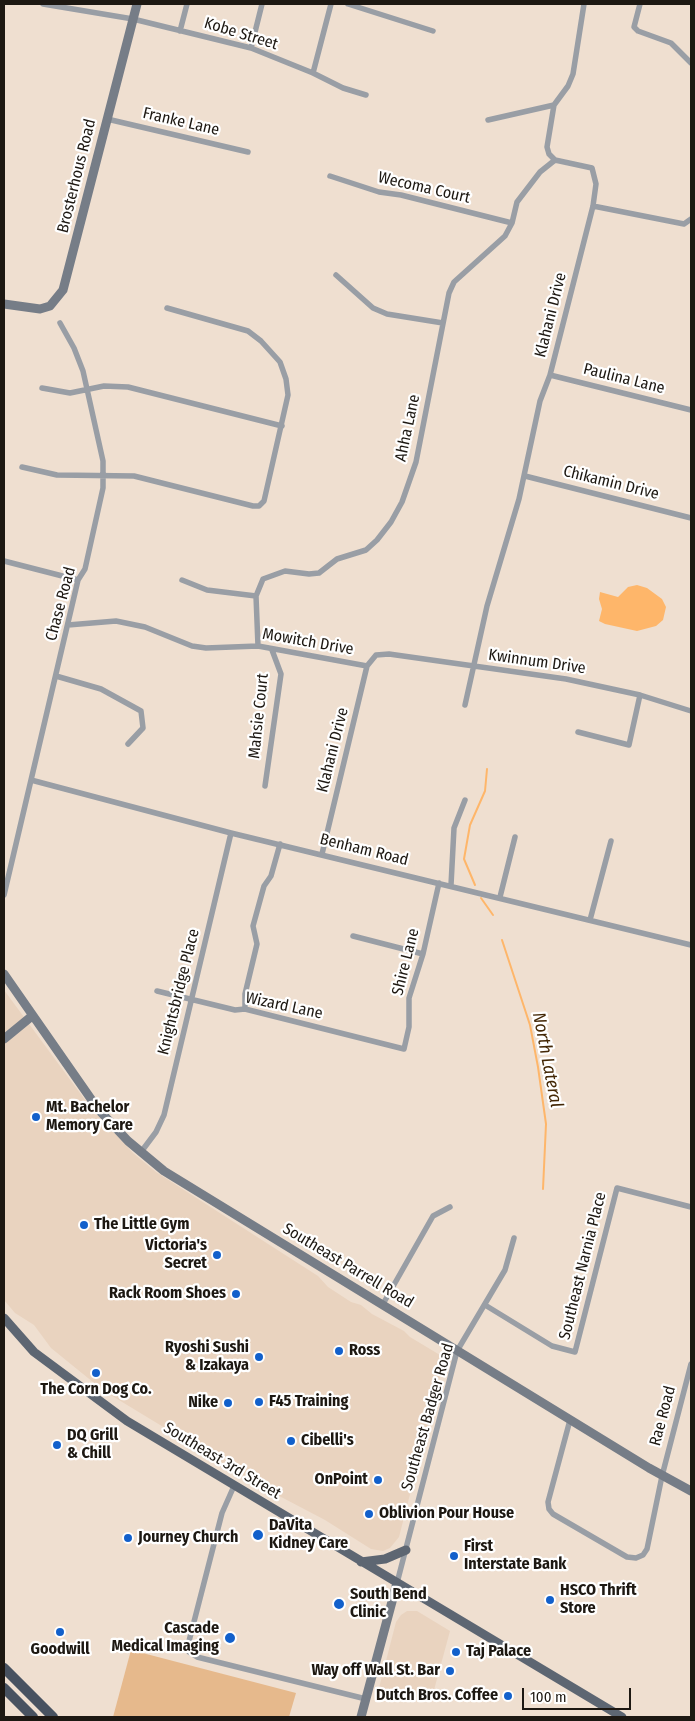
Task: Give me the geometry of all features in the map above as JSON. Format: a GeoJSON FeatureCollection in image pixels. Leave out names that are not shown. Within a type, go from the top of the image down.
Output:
{"type":"FeatureCollection","features":[{"type":"Feature","properties":{"kind":"highway"},"geometry":{"type":"LineString","coordinates":[[4,1668],[53,1717]]}},
{"type":"Feature","properties":{"kind":"highway"},"geometry":{"type":"LineString","coordinates":[[4,1688],[32,1717]]}},
{"type":"Feature","properties":{"kind":"main road","name":"Southeast 3rd Street"},"geometry":{"type":"LineString","coordinates":[[4,1318],[34,1352],[96,1400],[234,1486],[622,1717]]}},
{"type":"Feature","properties":{"kind":"main road"},"geometry":{"type":"LineString","coordinates":[[361,1562],[385,1559],[406,1550]]}},
{"type":"Feature","properties":{"kind":"street","name":"Kobe Street"},"geometry":{"type":"LineString","coordinates":[[43,4],[133,19],[251,48],[313,73],[343,88],[366,95]]}},
{"type":"Feature","properties":{"kind":"street"},"geometry":{"type":"LineString","coordinates":[[84,11],[86,4]]}},
{"type":"Feature","properties":{"kind":"street","name":"Brosterhous Road"},"geometry":{"type":"LineString","coordinates":[[4,304],[40,309],[50,306],[63,290],[137,4]]}},
{"type":"Feature","properties":{"kind":"street"},"geometry":{"type":"LineString","coordinates":[[180,30],[186,4]]}},
{"type":"Feature","properties":{"kind":"street"},"geometry":{"type":"LineString","coordinates":[[251,48],[262,4]]}},
{"type":"Feature","properties":{"kind":"street"},"geometry":{"type":"LineString","coordinates":[[313,73],[331,4]]}},
{"type":"Feature","properties":{"kind":"street"},"geometry":{"type":"LineString","coordinates":[[348,4],[433,31]]}},
{"type":"Feature","properties":{"kind":"street"},"geometry":{"type":"LineString","coordinates":[[555,160],[549,154],[547,147],[550,118],[554,105],[568,86],[573,74],[584,4]]}},
{"type":"Feature","properties":{"kind":"street"},"geometry":{"type":"LineString","coordinates":[[640,4],[634,28],[671,42],[691,63]]}},
{"type":"Feature","properties":{"kind":"street"},"geometry":{"type":"LineString","coordinates":[[488,120],[554,105]]}},
{"type":"Feature","properties":{"kind":"street","name":"Franke Lane"},"geometry":{"type":"LineString","coordinates":[[107,119],[248,152]]}},
{"type":"Feature","properties":{"kind":"street","name":"Klahani Drive"},"geometry":{"type":"LineString","coordinates":[[465,704],[487,606],[525,476],[540,401],[550,375],[593,206],[596,184],[592,168],[555,160]]}},
{"type":"Feature","properties":{"kind":"street","name":"Ahha Lane"},"geometry":{"type":"LineString","coordinates":[[256,596],[263,579],[271,574],[285,571],[309,574],[319,573],[337,559],[366,550],[378,540],[391,522],[402,502],[416,462],[449,293],[454,282],[505,236],[512,223],[517,202],[526,188],[540,172],[555,160]]}},
{"type":"Feature","properties":{"kind":"street","name":"Wecoma Court"},"geometry":{"type":"LineString","coordinates":[[330,176],[379,192],[401,195],[512,223]]}},
{"type":"Feature","properties":{"kind":"street"},"geometry":{"type":"LineString","coordinates":[[593,206],[684,224],[691,219]]}},
{"type":"Feature","properties":{"kind":"street"},"geometry":{"type":"LineString","coordinates":[[336,275],[373,308],[386,314],[443,323]]}},
{"type":"Feature","properties":{"kind":"street"},"geometry":{"type":"LineString","coordinates":[[22,466],[50,474],[104,477],[134,476],[246,505],[259,506],[264,501],[288,395],[286,379],[280,362],[272,352],[248,331],[168,308]]}},
{"type":"Feature","properties":{"kind":"street","name":"Chase Road"},"geometry":{"type":"LineString","coordinates":[[4,895],[78,580],[85,569],[103,488],[103,461],[88,390],[74,348],[60,323]]}},
{"type":"Feature","properties":{"kind":"street","name":"Paulina Lane"},"geometry":{"type":"LineString","coordinates":[[550,375],[691,410]]}},
{"type":"Feature","properties":{"kind":"street"},"geometry":{"type":"LineString","coordinates":[[42,388],[62,393],[104,386],[128,387],[282,426]]}},
{"type":"Feature","properties":{"kind":"street","name":"Chikamin Drive"},"geometry":{"type":"LineString","coordinates":[[525,476],[691,518]]}},
{"type":"Feature","properties":{"kind":"street"},"geometry":{"type":"LineString","coordinates":[[4,561],[78,580]]}},
{"type":"Feature","properties":{"kind":"street"},"geometry":{"type":"LineString","coordinates":[[182,580],[206,590],[256,596],[258,646]]}},
{"type":"Feature","properties":{"kind":"street","name":"Mowitch Drive"},"geometry":{"type":"LineString","coordinates":[[68,625],[116,621],[146,627],[192,646],[206,648],[258,646],[367,666]]}},
{"type":"Feature","properties":{"kind":"street","name":"Mahsie Court"},"geometry":{"type":"LineString","coordinates":[[265,786],[281,674],[272,650]]}},
{"type":"Feature","properties":{"kind":"street","name":"Kwinnum Drive"},"geometry":{"type":"LineString","coordinates":[[376,655],[389,654],[566,679],[640,695],[691,711]]}},
{"type":"Feature","properties":{"kind":"street","name":"Klahani Drive"},"geometry":{"type":"LineString","coordinates":[[322,854],[367,666],[376,655]]}},
{"type":"Feature","properties":{"kind":"street"},"geometry":{"type":"LineString","coordinates":[[56,676],[101,689],[141,711],[143,728],[128,744]]}},
{"type":"Feature","properties":{"kind":"street"},"geometry":{"type":"LineString","coordinates":[[578,732],[629,745],[640,695]]}},
{"type":"Feature","properties":{"kind":"street","name":"Benham Road"},"geometry":{"type":"LineString","coordinates":[[31,780],[231,833],[590,920],[691,942]]}},
{"type":"Feature","properties":{"kind":"street"},"geometry":{"type":"LineString","coordinates":[[451,885],[454,828],[465,800]]}},
{"type":"Feature","properties":{"kind":"street","name":"Knightsbridge Place"},"geometry":{"type":"LineString","coordinates":[[141,1152],[156,1132],[164,1115],[231,833]]}},
{"type":"Feature","properties":{"kind":"street"},"geometry":{"type":"LineString","coordinates":[[500,897],[515,837]]}},
{"type":"Feature","properties":{"kind":"street"},"geometry":{"type":"LineString","coordinates":[[590,920],[611,841]]}},
{"type":"Feature","properties":{"kind":"street"},"geometry":{"type":"LineString","coordinates":[[245,1009],[245,994],[257,944],[253,926],[264,886],[271,876],[280,844]]}},
{"type":"Feature","properties":{"kind":"street","name":"Shire Lane"},"geometry":{"type":"LineString","coordinates":[[404,1049],[409,1027],[409,998],[423,954],[439,883]]}},
{"type":"Feature","properties":{"kind":"street"},"geometry":{"type":"LineString","coordinates":[[353,936],[423,954]]}},
{"type":"Feature","properties":{"kind":"street","name":"Southeast Parrell Road"},"geometry":{"type":"LineString","coordinates":[[4,974],[98,1109],[141,1152],[188,1186],[662,1476],[691,1490]]}},
{"type":"Feature","properties":{"kind":"street","name":"Wizard Lane"},"geometry":{"type":"LineString","coordinates":[[158,992],[235,1010],[245,1009],[404,1049]]}},
{"type":"Feature","properties":{"kind":"street"},"geometry":{"type":"LineString","coordinates":[[4,1039],[32,1016]]}},
{"type":"Feature","properties":{"kind":"street","name":"Southeast Narnia Place"},"geometry":{"type":"LineString","coordinates":[[485,1305],[552,1346],[575,1352],[616,1188],[691,1207]]}},
{"type":"Feature","properties":{"kind":"street"},"geometry":{"type":"LineString","coordinates":[[383,1304],[433,1216],[450,1207]]}},
{"type":"Feature","properties":{"kind":"street","name":"Southeast Badger Road"},"geometry":{"type":"LineString","coordinates":[[396,1583],[457,1351],[505,1270],[514,1238]]}},
{"type":"Feature","properties":{"kind":"street","name":"Rae Road"},"geometry":{"type":"LineString","coordinates":[[570,1420],[548,1502],[549,1510],[627,1557],[636,1558],[643,1555],[648,1549],[662,1476],[691,1364]]}},
{"type":"Feature","properties":{"kind":"street"},"geometry":{"type":"LineString","coordinates":[[234,1486],[222,1513],[188,1645],[190,1652],[197,1657],[366,1700]]}},
{"type":"Feature","properties":{"kind":"street"},"geometry":{"type":"LineString","coordinates":[[361,1717],[396,1583]]}},
{"type":"Feature","properties":{"kind":"shaded area"},"geometry":{"type":"Polygon","coordinates":[[[637,585],[647,588],[662,599],[666,607],[663,620],[656,626],[637,631],[599,621],[602,609],[599,599],[600,592],[618,597],[628,587],[637,585]]]}},
{"type":"Feature","properties":{"kind":"shaded area"},"geometry":{"type":"Polygon","coordinates":[[[4,990],[91,1108],[133,1153],[156,1172],[318,1276],[328,1287],[404,1331],[410,1337],[445,1358],[399,1537],[390,1548],[383,1551],[371,1549],[325,1520],[264,1488],[104,1391],[51,1348],[34,1325],[15,1313],[4,1300],[4,990]]]}},
{"type":"Feature","properties":{"kind":"shaded area"},"geometry":{"type":"Polygon","coordinates":[[[407,1611],[417,1611],[450,1631],[431,1701],[379,1688],[396,1622],[407,1611]]]}},
{"type":"Feature","properties":{"kind":"shaded area"},"geometry":{"type":"Polygon","coordinates":[[[131,1650],[296,1693],[289,1717],[113,1717],[131,1650]]]}},
{"type":"Feature","properties":{"kind":"waterway","name":"North Lateral"},"geometry":{"type":"LineString","coordinates":[[475,885],[464,859],[470,825],[485,791],[487,769]]}},
{"type":"Feature","properties":{"kind":"waterway","name":"North Lateral"},"geometry":{"type":"LineString","coordinates":[[481,898],[493,915]]}},
{"type":"Feature","properties":{"kind":"waterway","name":"North Lateral"},"geometry":{"type":"LineString","coordinates":[[502,940],[530,1025],[538,1067],[546,1124],[543,1189]]}},
{"type":"Feature","properties":{"kind":"place","name":"Mt. Bachelor Memory Care"},"geometry":{"type":"Point","coordinates":[36,1117]}},
{"type":"Feature","properties":{"kind":"place","name":"The Little Gym"},"geometry":{"type":"Point","coordinates":[84,1225]}},
{"type":"Feature","properties":{"kind":"place","name":"Victoria's Secret"},"geometry":{"type":"Point","coordinates":[217,1255]}},
{"type":"Feature","properties":{"kind":"place","name":"Rack Room Shoes"},"geometry":{"type":"Point","coordinates":[236,1294]}},
{"type":"Feature","properties":{"kind":"place","name":"Ross"},"geometry":{"type":"Point","coordinates":[339,1351]}},
{"type":"Feature","properties":{"kind":"place","name":"Ryoshi Sushi & Izakaya"},"geometry":{"type":"Point","coordinates":[259,1357]}},
{"type":"Feature","properties":{"kind":"place","name":"The Corn Dog Co."},"geometry":{"type":"Point","coordinates":[96,1373]}},
{"type":"Feature","properties":{"kind":"place","name":"F45 Training"},"geometry":{"type":"Point","coordinates":[259,1402]}},
{"type":"Feature","properties":{"kind":"place","name":"Nike"},"geometry":{"type":"Point","coordinates":[228,1403]}},
{"type":"Feature","properties":{"kind":"place","name":"Cibelli's"},"geometry":{"type":"Point","coordinates":[291,1441]}},
{"type":"Feature","properties":{"kind":"place","name":"DQ Grill & Chill"},"geometry":{"type":"Point","coordinates":[57,1445]}},
{"type":"Feature","properties":{"kind":"place","name":"OnPoint"},"geometry":{"type":"Point","coordinates":[378,1480]}},
{"type":"Feature","properties":{"kind":"place","name":"Oblivion Pour House"},"geometry":{"type":"Point","coordinates":[369,1514]}},
{"type":"Feature","properties":{"kind":"place","name":"DaVita Kidney Care"},"geometry":{"type":"Point","coordinates":[258,1535]}},
{"type":"Feature","properties":{"kind":"place","name":"Journey Church"},"geometry":{"type":"Point","coordinates":[128,1538]}},
{"type":"Feature","properties":{"kind":"place","name":"First Interstate Bank"},"geometry":{"type":"Point","coordinates":[454,1556]}},
{"type":"Feature","properties":{"kind":"place","name":"HSCO Thrift Store"},"geometry":{"type":"Point","coordinates":[550,1600]}},
{"type":"Feature","properties":{"kind":"place","name":"South Bend Clinic"},"geometry":{"type":"Point","coordinates":[339,1604]}},
{"type":"Feature","properties":{"kind":"place","name":"Goodwill"},"geometry":{"type":"Point","coordinates":[60,1632]}},
{"type":"Feature","properties":{"kind":"place","name":"Cascade Medical Imaging"},"geometry":{"type":"Point","coordinates":[230,1638]}},
{"type":"Feature","properties":{"kind":"place","name":"Taj Palace"},"geometry":{"type":"Point","coordinates":[456,1652]}},
{"type":"Feature","properties":{"kind":"place","name":"Way off Wall St. Bar"},"geometry":{"type":"Point","coordinates":[450,1671]}},
{"type":"Feature","properties":{"kind":"place","name":"Dutch Bros. Coffee"},"geometry":{"type":"Point","coordinates":[508,1696]}}]}
